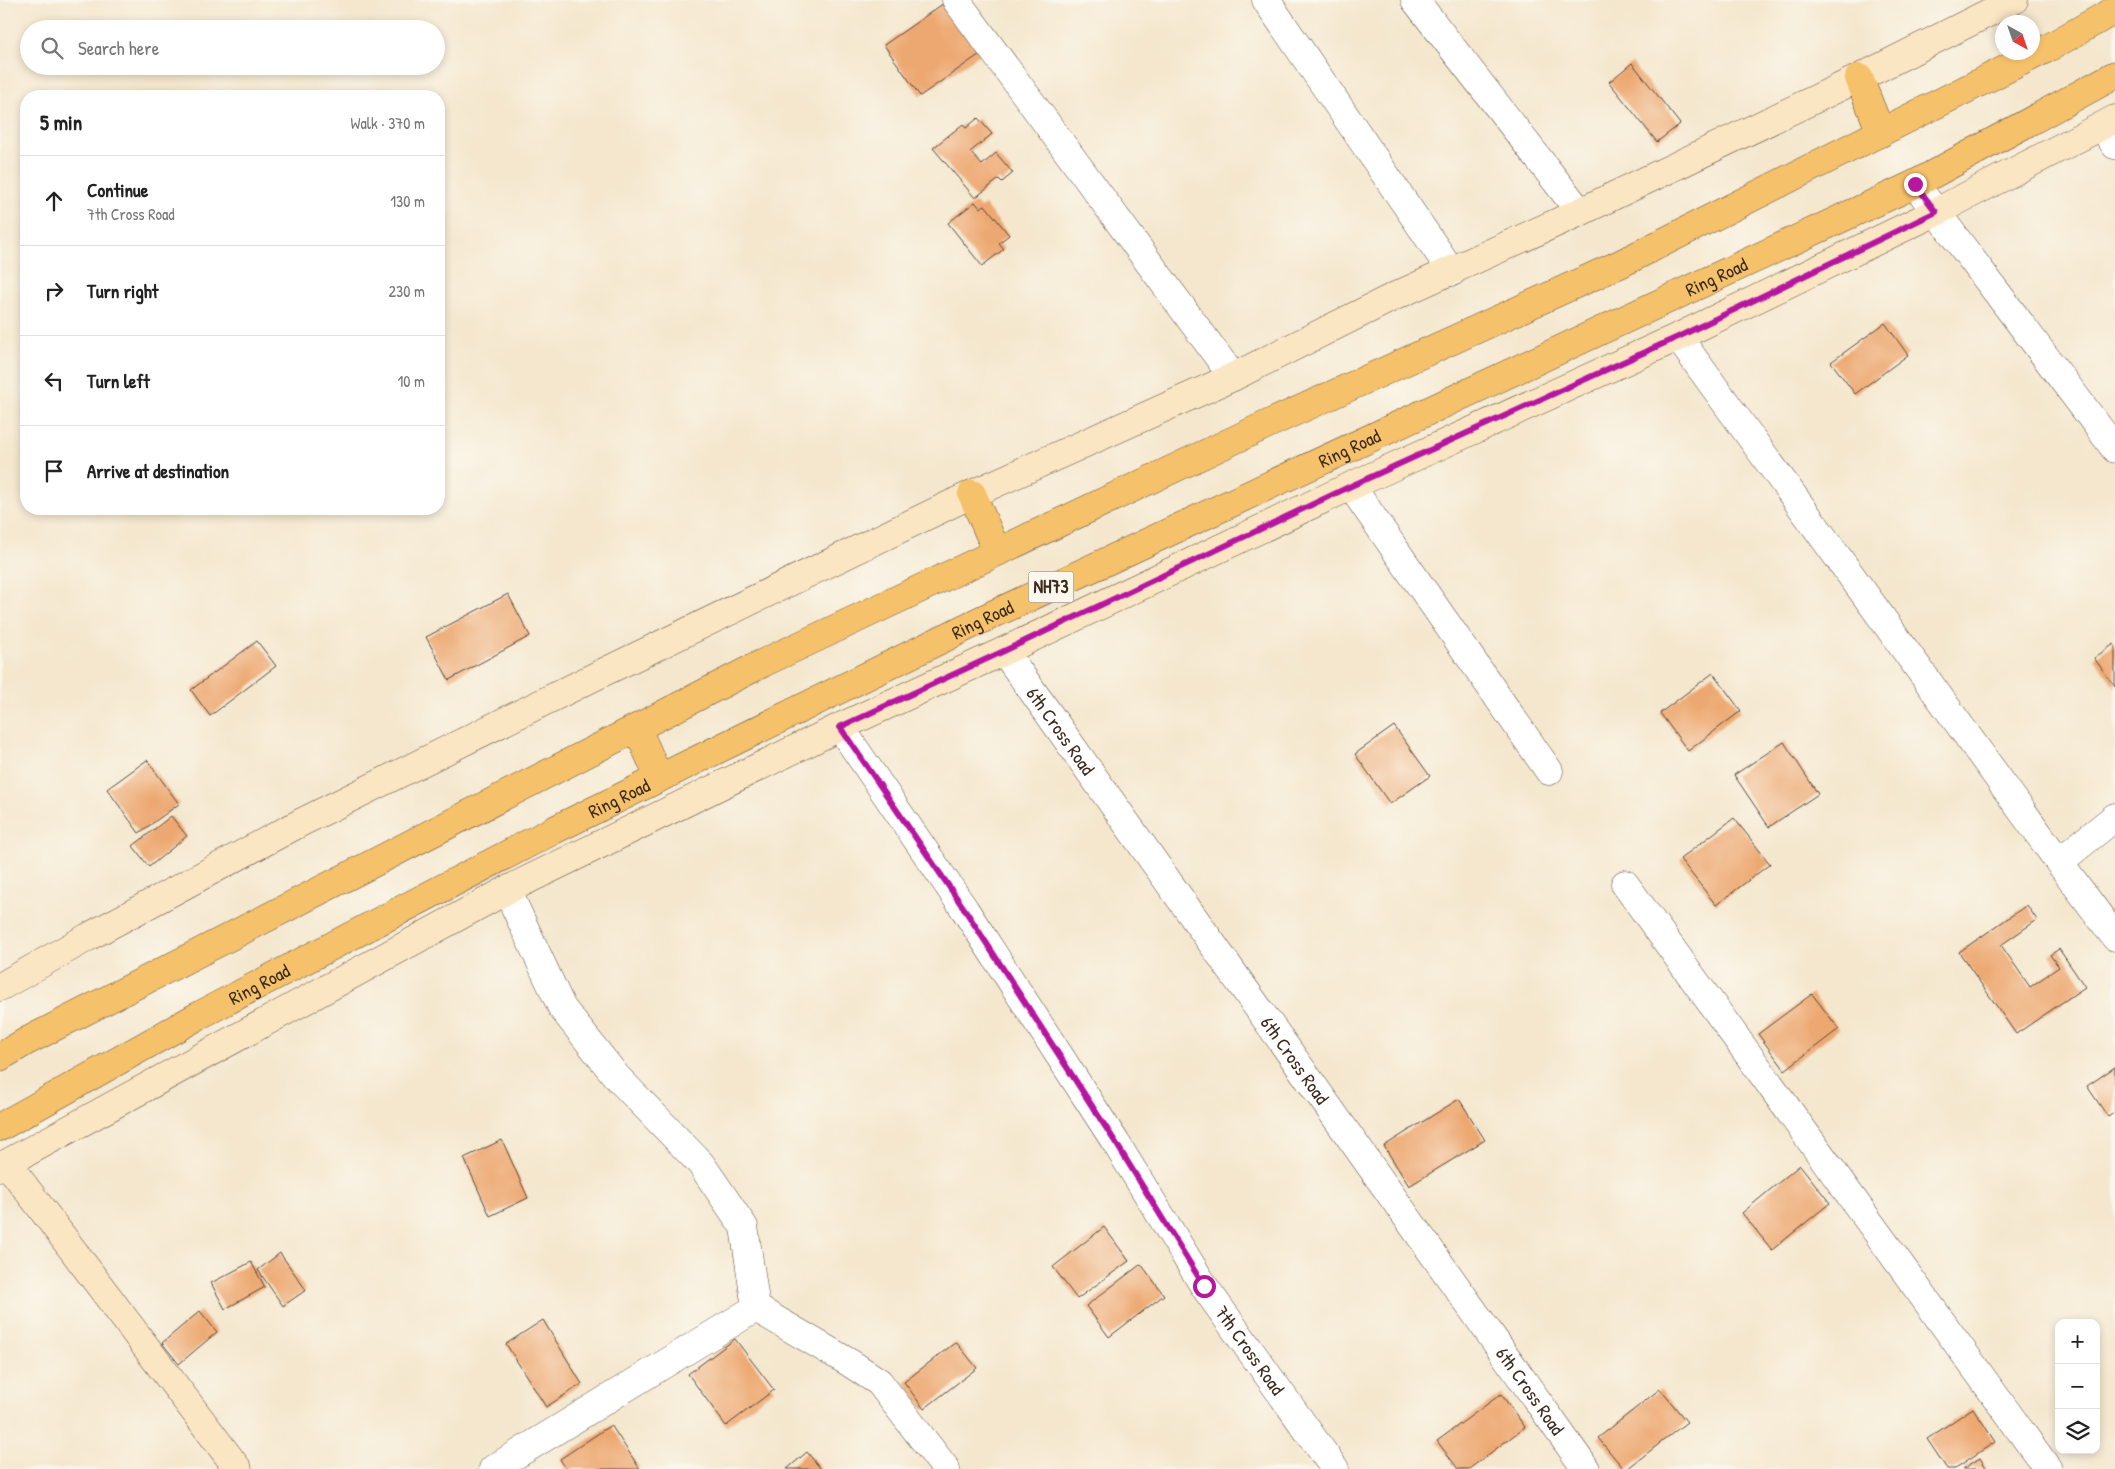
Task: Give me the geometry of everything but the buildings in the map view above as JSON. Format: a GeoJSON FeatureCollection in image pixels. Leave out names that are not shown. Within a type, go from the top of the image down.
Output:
{"type":"FeatureCollection","features":[{"type":"Feature","properties":{"kind":"highway"},"geometry":{"type":"LineString","coordinates":[[0,1057],[36,1036],[763,664],[1268,424],[1620,264],[2050,47],[2115,10]]}},
{"type":"Feature","properties":{"kind":"highway","name":"Ring Road"},"geometry":{"type":"LineString","coordinates":[[0,1127],[198,1016],[552,831],[983,619],[1915,184],[2115,75]]}},
{"type":"Feature","properties":{"kind":"highway"},"geometry":{"type":"LineString","coordinates":[[1859,78],[1881,133]]}},
{"type":"Feature","properties":{"kind":"highway"},"geometry":{"type":"LineString","coordinates":[[972,494],[997,552]]}},
{"type":"Feature","properties":{"kind":"highway"},"geometry":{"type":"LineString","coordinates":[[637,728],[659,778]]}},
{"type":"Feature","properties":{"kind":"street"},"geometry":{"type":"LineString","coordinates":[[956,0],[1233,377]]}},
{"type":"Feature","properties":{"kind":"street"},"geometry":{"type":"LineString","coordinates":[[1266,0],[1452,272]]}},
{"type":"Feature","properties":{"kind":"street"},"geometry":{"type":"LineString","coordinates":[[1415,0],[1580,212]]}},
{"type":"Feature","properties":{"kind":"street"},"geometry":{"type":"LineString","coordinates":[[0,987],[88,937],[309,818],[595,676],[972,494],[1233,377],[1391,298],[1452,272],[1580,212],[1859,78],[2000,3]]}},
{"type":"Feature","properties":{"kind":"street"},"geometry":{"type":"LineString","coordinates":[[233,1468],[4,1165],[507,890],[840,727],[1351,486],[1678,337],[2111,130]]}},
{"type":"Feature","properties":{"kind":"street"},"geometry":{"type":"LineString","coordinates":[[1915,184],[2115,449]]}},
{"type":"Feature","properties":{"kind":"street"},"geometry":{"type":"LineString","coordinates":[[1678,337],[2115,937]]}},
{"type":"Feature","properties":{"kind":"street"},"geometry":{"type":"LineString","coordinates":[[1351,486],[1549,771]]}},
{"type":"Feature","properties":{"kind":"street","name":"6th Cross Road"},"geometry":{"type":"LineString","coordinates":[[1004,651],[1586,1469]]}},
{"type":"Feature","properties":{"kind":"street","name":"7th Cross Road"},"geometry":{"type":"LineString","coordinates":[[840,727],[965,910],[1116,1143],[1204,1286],[1335,1469]]}},
{"type":"Feature","properties":{"kind":"street"},"geometry":{"type":"LineString","coordinates":[[2059,862],[2115,817]]}},
{"type":"Feature","properties":{"kind":"street"},"geometry":{"type":"LineString","coordinates":[[1625,884],[2048,1469]]}},
{"type":"Feature","properties":{"kind":"street"},"geometry":{"type":"LineString","coordinates":[[507,890],[562,1008],[616,1076],[701,1164],[744,1227],[756,1308]]}},
{"type":"Feature","properties":{"kind":"street"},"geometry":{"type":"LineString","coordinates":[[493,1469],[756,1308]]}},
{"type":"Feature","properties":{"kind":"street"},"geometry":{"type":"LineString","coordinates":[[756,1308],[879,1382],[946,1469]]}},
{"type":"Feature","properties":{"kind":"route"},"geometry":{"type":"LineString","coordinates":[[1204,1286],[1116,1143],[965,910],[840,727],[1351,486],[1678,337],[1936,212],[1915,184]]}}]}
